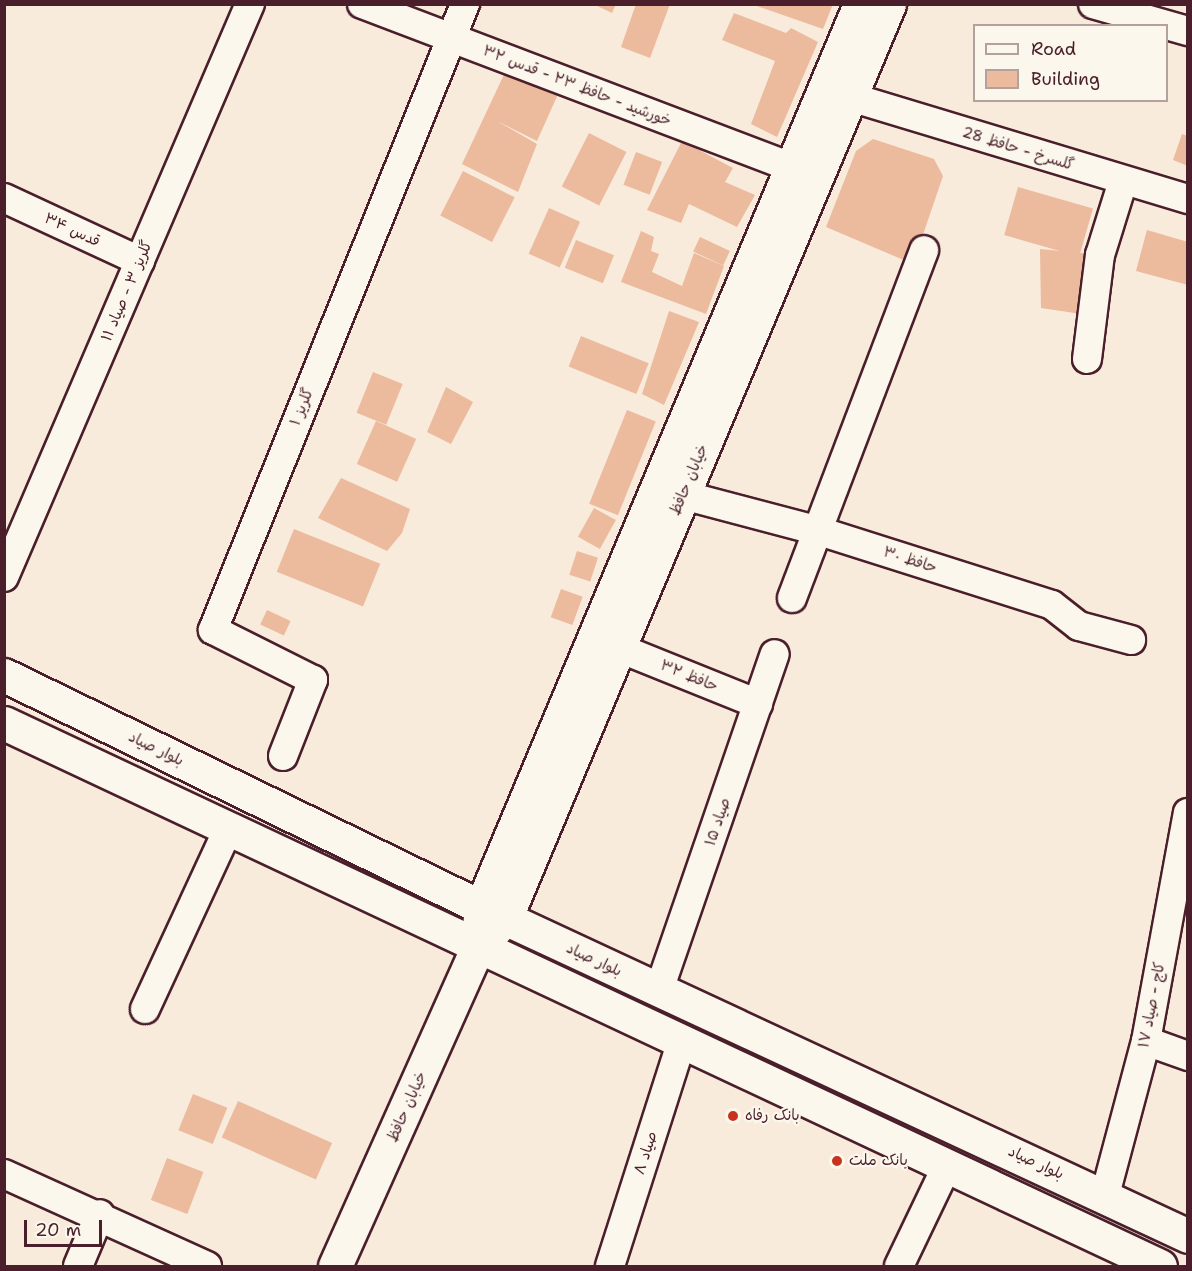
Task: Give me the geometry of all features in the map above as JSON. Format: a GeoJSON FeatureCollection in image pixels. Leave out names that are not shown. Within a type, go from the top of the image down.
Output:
{"type":"FeatureCollection","features":[{"type":"Feature","properties":{"kind":"main road","name":"خیابان حافظ"},"geometry":{"type":"LineString","coordinates":[[493,913],[792,166],[860,4]]}},
{"type":"Feature","properties":{"kind":"main road","name":"خیابان حافظ"},"geometry":{"type":"LineString","coordinates":[[335,1266],[493,913],[619,648],[889,4]]}},
{"type":"Feature","properties":{"kind":"main road","name":"بلوار صیاد"},"geometry":{"type":"LineString","coordinates":[[4,675],[493,913],[1105,1195],[1188,1236]]}},
{"type":"Feature","properties":{"kind":"main road"},"geometry":{"type":"LineString","coordinates":[[4,723],[1160,1266]]}},
{"type":"Feature","properties":{"kind":"street","name":"گلریز ۳ - صیاد ۱۱"},"geometry":{"type":"LineString","coordinates":[[4,577],[250,4]]}},
{"type":"Feature","properties":{"kind":"street","name":"خورشید - حافظ ۲۳ - قدس ۳۲"},"geometry":{"type":"LineString","coordinates":[[363,4],[792,166]]}},
{"type":"Feature","properties":{"kind":"street","name":"گلریز ۱"},"geometry":{"type":"LineString","coordinates":[[284,756],[313,680],[213,630],[449,37],[465,4]]}},
{"type":"Feature","properties":{"kind":"street"},"geometry":{"type":"LineString","coordinates":[[1093,4],[1163,24]]}},
{"type":"Feature","properties":{"kind":"street"},"geometry":{"type":"LineString","coordinates":[[1168,25],[1188,31]]}},
{"type":"Feature","properties":{"kind":"street","name":"گلسرخ - حافظ 28"},"geometry":{"type":"LineString","coordinates":[[850,97],[1188,199]]}},
{"type":"Feature","properties":{"kind":"street"},"geometry":{"type":"LineString","coordinates":[[1087,359],[1100,255],[1123,181]]}},
{"type":"Feature","properties":{"kind":"street","name":"قدس ۳۴"},"geometry":{"type":"LineString","coordinates":[[4,198],[140,261]]}},
{"type":"Feature","properties":{"kind":"street"},"geometry":{"type":"LineString","coordinates":[[792,598],[924,250]]}},
{"type":"Feature","properties":{"kind":"street","name":"حافظ ۳۰"},"geometry":{"type":"LineString","coordinates":[[683,495],[819,531],[1052,605],[1079,626],[1131,639]]}},
{"type":"Feature","properties":{"kind":"street","name":"حافظ ۳۲"},"geometry":{"type":"LineString","coordinates":[[619,648],[759,704]]}},
{"type":"Feature","properties":{"kind":"street","name":"صیاد ۱۵"},"geometry":{"type":"LineString","coordinates":[[659,990],[775,654]]}},
{"type":"Feature","properties":{"kind":"street","name":"کاج - صیاد ۱۷"},"geometry":{"type":"LineString","coordinates":[[1105,1195],[1146,1041],[1188,813]]}},
{"type":"Feature","properties":{"kind":"street"},"geometry":{"type":"LineString","coordinates":[[145,1009],[228,829]]}},
{"type":"Feature","properties":{"kind":"street","name":"صیاد ۸"},"geometry":{"type":"LineString","coordinates":[[610,1266],[682,1040]]}},
{"type":"Feature","properties":{"kind":"street"},"geometry":{"type":"LineString","coordinates":[[1146,1041],[1188,1056]]}},
{"type":"Feature","properties":{"kind":"street"},"geometry":{"type":"LineString","coordinates":[[899,1266],[947,1166]]}},
{"type":"Feature","properties":{"kind":"street"},"geometry":{"type":"LineString","coordinates":[[4,1174],[100,1214],[207,1266]]}},
{"type":"Feature","properties":{"kind":"street"},"geometry":{"type":"LineString","coordinates":[[78,1266],[100,1214]]}},
{"type":"Feature","properties":{"kind":"building"},"geometry":{"type":"Polygon","coordinates":[[[593,4],[616,4],[612,13],[593,4]]]}},
{"type":"Feature","properties":{"kind":"building"},"geometry":{"type":"Polygon","coordinates":[[[636,4],[670,4],[650,58],[621,47],[636,4]]]}},
{"type":"Feature","properties":{"kind":"building"},"geometry":{"type":"Polygon","coordinates":[[[751,4],[833,4],[823,29],[751,4]]]}},
{"type":"Feature","properties":{"kind":"building"},"geometry":{"type":"Polygon","coordinates":[[[734,13],[786,33],[791,28],[818,42],[777,137],[751,124],[775,61],[722,40],[734,13]]]}},
{"type":"Feature","properties":{"kind":"building"},"geometry":{"type":"Polygon","coordinates":[[[508,66],[559,92],[537,141],[497,121],[537,144],[518,192],[462,164],[508,66]]]}},
{"type":"Feature","properties":{"kind":"building"},"geometry":{"type":"Polygon","coordinates":[[[589,133],[626,152],[599,206],[562,186],[589,133]]]}},
{"type":"Feature","properties":{"kind":"building"},"geometry":{"type":"Polygon","coordinates":[[[1182,134],[1188,136],[1188,166],[1173,160],[1182,134]]]}},
{"type":"Feature","properties":{"kind":"building"},"geometry":{"type":"Polygon","coordinates":[[[873,139],[934,159],[943,176],[913,264],[826,227],[856,151],[873,139]]]}},
{"type":"Feature","properties":{"kind":"building"},"geometry":{"type":"Polygon","coordinates":[[[682,141],[733,168],[725,182],[755,195],[737,227],[689,204],[681,223],[647,210],[682,141]]]}},
{"type":"Feature","properties":{"kind":"building"},"geometry":{"type":"Polygon","coordinates":[[[636,152],[662,162],[650,195],[623,185],[636,152]]]}},
{"type":"Feature","properties":{"kind":"building"},"geometry":{"type":"Polygon","coordinates":[[[463,171],[515,197],[492,242],[440,216],[463,171]]]}},
{"type":"Feature","properties":{"kind":"building"},"geometry":{"type":"Polygon","coordinates":[[[1018,187],[1093,208],[1079,257],[1004,235],[1018,187]]]}},
{"type":"Feature","properties":{"kind":"building"},"geometry":{"type":"Polygon","coordinates":[[[549,208],[580,222],[560,268],[529,254],[549,208]]]}},
{"type":"Feature","properties":{"kind":"building"},"geometry":{"type":"Polygon","coordinates":[[[1147,230],[1188,242],[1188,285],[1136,271],[1147,230]]]}},
{"type":"Feature","properties":{"kind":"building"},"geometry":{"type":"Polygon","coordinates":[[[641,231],[654,237],[651,251],[659,254],[652,272],[682,286],[694,253],[724,266],[706,314],[621,282],[641,231]]]}},
{"type":"Feature","properties":{"kind":"building"},"geometry":{"type":"Polygon","coordinates":[[[700,237],[730,251],[723,265],[693,252],[700,237]]]}},
{"type":"Feature","properties":{"kind":"building"},"geometry":{"type":"Polygon","coordinates":[[[576,240],[614,255],[603,283],[565,268],[576,240]]]}},
{"type":"Feature","properties":{"kind":"building"},"geometry":{"type":"Polygon","coordinates":[[[1040,249],[1093,254],[1088,315],[1041,308],[1040,249]]]}},
{"type":"Feature","properties":{"kind":"building"},"geometry":{"type":"Polygon","coordinates":[[[669,311],[699,322],[664,405],[642,394],[669,311]]]}},
{"type":"Feature","properties":{"kind":"building"},"geometry":{"type":"Polygon","coordinates":[[[581,336],[649,363],[636,394],[569,367],[581,336]]]}},
{"type":"Feature","properties":{"kind":"building"},"geometry":{"type":"Polygon","coordinates":[[[373,372],[403,384],[386,425],[357,413],[373,372]]]}},
{"type":"Feature","properties":{"kind":"building"},"geometry":{"type":"Polygon","coordinates":[[[446,387],[473,402],[451,444],[427,432],[446,387]]]}},
{"type":"Feature","properties":{"kind":"building"},"geometry":{"type":"Polygon","coordinates":[[[627,410],[656,422],[618,515],[589,504],[627,410]]]}},
{"type":"Feature","properties":{"kind":"building"},"geometry":{"type":"Polygon","coordinates":[[[376,421],[416,439],[397,482],[357,464],[376,421]]]}},
{"type":"Feature","properties":{"kind":"building"},"geometry":{"type":"Polygon","coordinates":[[[341,478],[410,509],[402,533],[387,551],[318,518],[341,478]]]}},
{"type":"Feature","properties":{"kind":"building"},"geometry":{"type":"Polygon","coordinates":[[[594,508],[616,520],[600,549],[578,537],[594,508]]]}},
{"type":"Feature","properties":{"kind":"building"},"geometry":{"type":"Polygon","coordinates":[[[294,529],[380,564],[363,606],[277,572],[294,529]]]}},
{"type":"Feature","properties":{"kind":"building"},"geometry":{"type":"Polygon","coordinates":[[[577,551],[598,558],[590,582],[569,575],[577,551]]]}},
{"type":"Feature","properties":{"kind":"building"},"geometry":{"type":"Polygon","coordinates":[[[561,589],[583,597],[572,625],[551,617],[561,589]]]}},
{"type":"Feature","properties":{"kind":"building"},"geometry":{"type":"Polygon","coordinates":[[[267,610],[291,621],[284,635],[260,625],[267,610]]]}},
{"type":"Feature","properties":{"kind":"building"},"geometry":{"type":"Polygon","coordinates":[[[193,1094],[227,1108],[213,1144],[178,1130],[193,1094]]]}},
{"type":"Feature","properties":{"kind":"building"},"geometry":{"type":"Polygon","coordinates":[[[238,1101],[332,1143],[316,1179],[222,1138],[238,1101]]]}},
{"type":"Feature","properties":{"kind":"building"},"geometry":{"type":"Polygon","coordinates":[[[167,1158],[203,1172],[187,1214],[151,1200],[167,1158]]]}},
{"type":"Feature","properties":{"kind":"place","name":"بانک رفاه"},"geometry":{"type":"Point","coordinates":[733,1116]}},
{"type":"Feature","properties":{"kind":"place","name":"بانک ملت"},"geometry":{"type":"Point","coordinates":[837,1161]}}]}
